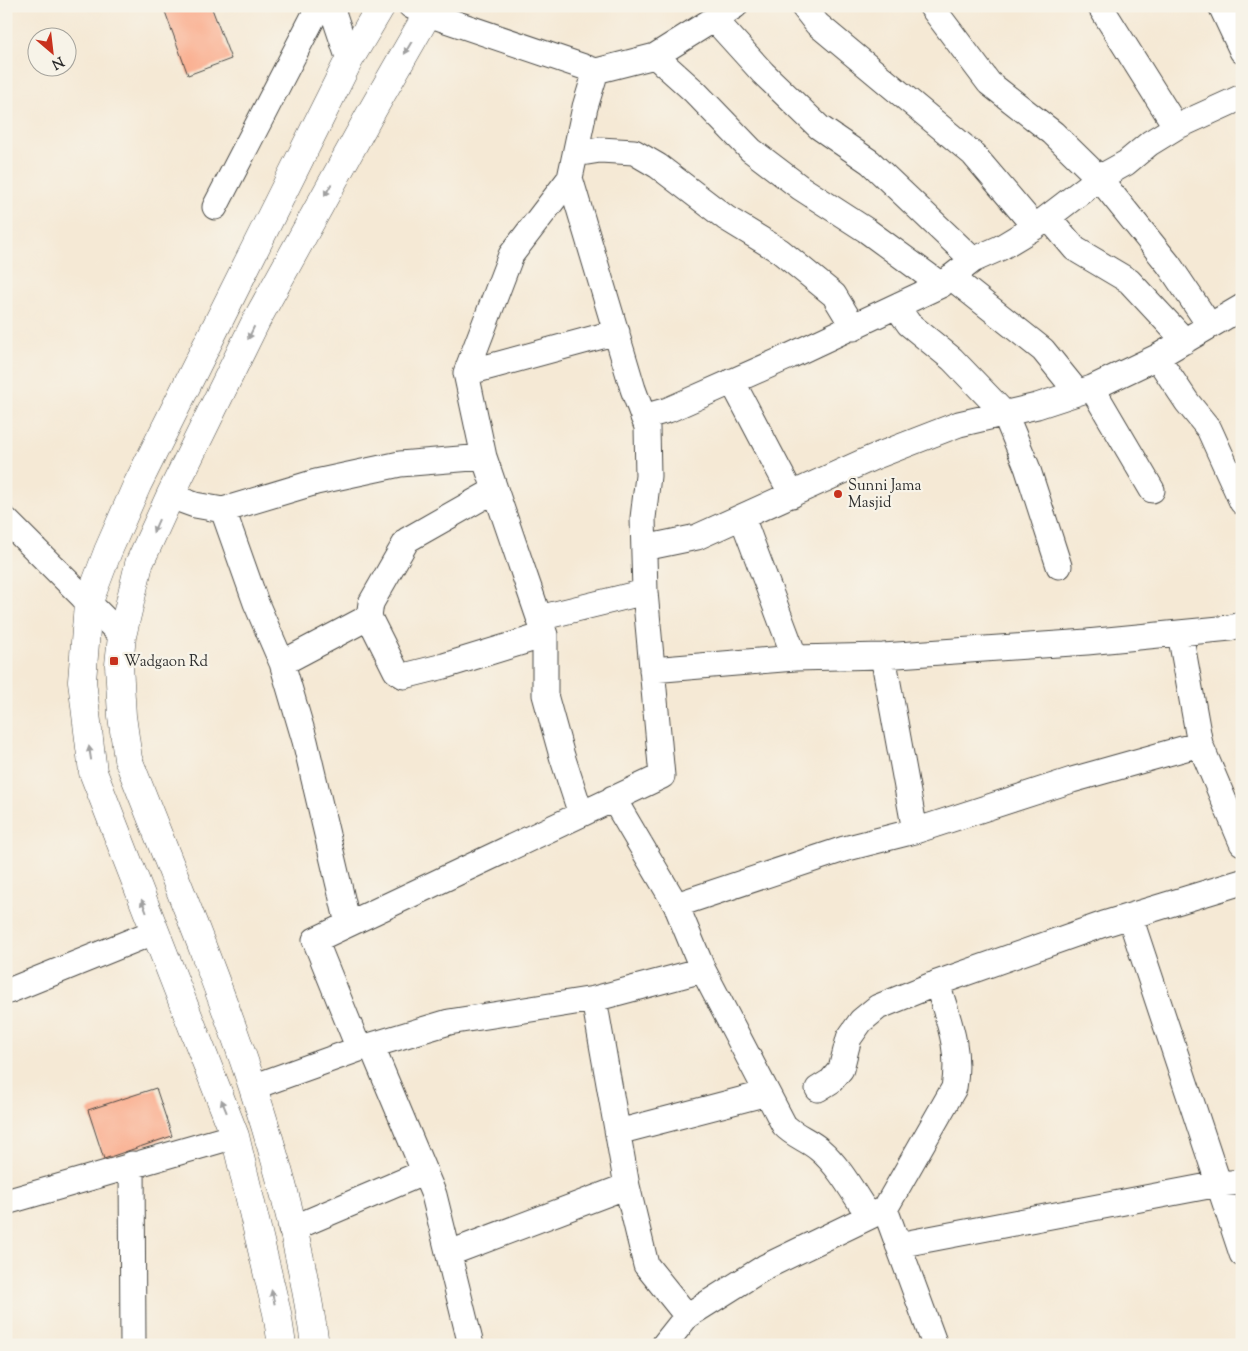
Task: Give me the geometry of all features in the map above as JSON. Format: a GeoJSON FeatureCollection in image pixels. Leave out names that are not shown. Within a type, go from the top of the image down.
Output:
{"type":"FeatureCollection","features":[{"type":"Feature","properties":{"kind":"main road"},"geometry":{"type":"LineString","coordinates":[[282,1345],[277,1313],[236,1136],[154,932],[94,772],[82,681],[88,604],[108,551],[138,485],[349,60],[381,6]]}},
{"type":"Feature","properties":{"kind":"main road"},"geometry":{"type":"LineString","coordinates":[[315,1345],[292,1229],[253,1087],[230,1020],[128,759],[122,716],[120,674],[122,636],[139,564],[170,496],[256,321],[373,109],[424,9]]}},
{"type":"Feature","properties":{"kind":"street"},"geometry":{"type":"LineString","coordinates":[[214,207],[319,6]]}},
{"type":"Feature","properties":{"kind":"street"},"geometry":{"type":"LineString","coordinates":[[331,6],[349,60]]}},
{"type":"Feature","properties":{"kind":"street"},"geometry":{"type":"LineString","coordinates":[[424,9],[596,71],[655,56],[735,6]]}},
{"type":"Feature","properties":{"kind":"street"},"geometry":{"type":"LineString","coordinates":[[803,6],[817,24],[972,154],[1041,222],[1075,249],[1129,281],[1185,341]]}},
{"type":"Feature","properties":{"kind":"street"},"geometry":{"type":"LineString","coordinates":[[931,6],[989,83],[1053,133],[1099,178],[1169,265],[1210,326]]}},
{"type":"Feature","properties":{"kind":"street"},"geometry":{"type":"LineString","coordinates":[[1100,6],[1176,127]]}},
{"type":"Feature","properties":{"kind":"street"},"geometry":{"type":"LineString","coordinates":[[1221,6],[1242,51]]}},
{"type":"Feature","properties":{"kind":"street"},"geometry":{"type":"LineString","coordinates":[[715,20],[763,73],[819,127],[870,162],[974,260]]}},
{"type":"Feature","properties":{"kind":"street"},"geometry":{"type":"LineString","coordinates":[[655,56],[695,92],[752,150],[801,188],[946,281],[1043,350],[1085,390],[1152,490]]}},
{"type":"Feature","properties":{"kind":"street"},"geometry":{"type":"LineString","coordinates":[[581,814],[545,695],[542,626],[484,457],[466,373],[511,256],[570,178],[585,107],[596,71]]}},
{"type":"Feature","properties":{"kind":"street"},"geometry":{"type":"LineString","coordinates":[[643,417],[668,410],[854,328],[946,281],[974,260],[1000,248],[1041,222],[1099,178],[1126,163],[1150,143],[1176,127],[1242,98]]}},
{"type":"Feature","properties":{"kind":"street"},"geometry":{"type":"LineString","coordinates":[[575,154],[600,150],[634,152],[658,166],[726,218],[780,251],[834,295],[854,328]]}},
{"type":"Feature","properties":{"kind":"street"},"geometry":{"type":"LineString","coordinates":[[471,1345],[434,1194],[315,940],[662,776],[645,592],[643,518],[648,476],[647,427],[570,178]]}},
{"type":"Feature","properties":{"kind":"street"},"geometry":{"type":"LineString","coordinates":[[897,307],[909,324],[952,359],[1005,414],[1027,467],[1059,566]]}},
{"type":"Feature","properties":{"kind":"street"},"geometry":{"type":"LineString","coordinates":[[644,548],[697,537],[874,458],[959,424],[1037,406],[1085,390],[1157,357],[1242,307]]}},
{"type":"Feature","properties":{"kind":"street"},"geometry":{"type":"LineString","coordinates":[[466,373],[617,332]]}},
{"type":"Feature","properties":{"kind":"street"},"geometry":{"type":"LineString","coordinates":[[1157,357],[1187,402],[1231,458],[1242,502]]}},
{"type":"Feature","properties":{"kind":"street"},"geometry":{"type":"LineString","coordinates":[[732,381],[792,495]]}},
{"type":"Feature","properties":{"kind":"street"},"geometry":{"type":"LineString","coordinates":[[170,496],[195,505],[223,510],[316,482],[400,464],[484,457]]}},
{"type":"Feature","properties":{"kind":"street"},"geometry":{"type":"LineString","coordinates":[[496,490],[407,540],[371,603],[369,617],[396,671],[404,676],[444,666],[542,626],[645,592]]}},
{"type":"Feature","properties":{"kind":"street"},"geometry":{"type":"LineString","coordinates":[[223,510],[256,603],[282,663],[306,741],[348,924]]}},
{"type":"Feature","properties":{"kind":"street"},"geometry":{"type":"LineString","coordinates":[[742,517],[795,658]]}},
{"type":"Feature","properties":{"kind":"street"},"geometry":{"type":"LineString","coordinates":[[8,526],[122,636]]}},
{"type":"Feature","properties":{"kind":"street"},"geometry":{"type":"LineString","coordinates":[[282,663],[369,617]]}},
{"type":"Feature","properties":{"kind":"street"},"geometry":{"type":"LineString","coordinates":[[652,670],[795,658],[883,656],[1087,642],[1230,628],[1242,624]]}},
{"type":"Feature","properties":{"kind":"street"},"geometry":{"type":"LineString","coordinates":[[1180,633],[1200,744],[1242,843]]}},
{"type":"Feature","properties":{"kind":"street"},"geometry":{"type":"LineString","coordinates":[[883,656],[915,831]]}},
{"type":"Feature","properties":{"kind":"street"},"geometry":{"type":"LineString","coordinates":[[676,905],[844,850],[915,831],[1072,780],[1200,744]]}},
{"type":"Feature","properties":{"kind":"street"},"geometry":{"type":"LineString","coordinates":[[613,798],[676,905],[702,970],[784,1125],[818,1148],[829,1158],[877,1213],[898,1245],[935,1345]]}},
{"type":"Feature","properties":{"kind":"street"},"geometry":{"type":"LineString","coordinates":[[818,1089],[831,1081],[840,1069],[849,1038],[862,1021],[878,1008],[937,983],[1130,917],[1242,882]]}},
{"type":"Feature","properties":{"kind":"street"},"geometry":{"type":"LineString","coordinates":[[1130,917],[1230,1183],[1242,1254]]}},
{"type":"Feature","properties":{"kind":"street"},"geometry":{"type":"LineString","coordinates":[[6,992],[154,932]]}},
{"type":"Feature","properties":{"kind":"street"},"geometry":{"type":"LineString","coordinates":[[253,1087],[365,1047],[449,1022],[594,999],[702,970]]}},
{"type":"Feature","properties":{"kind":"street"},"geometry":{"type":"LineString","coordinates":[[664,1345],[687,1316],[766,1267],[877,1213],[954,1088],[957,1070],[956,1048],[937,983]]}},
{"type":"Feature","properties":{"kind":"street"},"geometry":{"type":"LineString","coordinates":[[594,999],[627,1186],[646,1264],[687,1316]]}},
{"type":"Feature","properties":{"kind":"street"},"geometry":{"type":"LineString","coordinates":[[618,1132],[767,1093]]}},
{"type":"Feature","properties":{"kind":"street"},"geometry":{"type":"LineString","coordinates":[[6,1202],[132,1164],[236,1136]]}},
{"type":"Feature","properties":{"kind":"street"},"geometry":{"type":"LineString","coordinates":[[132,1164],[133,1345]]}},
{"type":"Feature","properties":{"kind":"street"},"geometry":{"type":"LineString","coordinates":[[292,1229],[425,1172]]}},
{"type":"Feature","properties":{"kind":"street"},"geometry":{"type":"LineString","coordinates":[[898,1245],[1230,1183]]}},
{"type":"Feature","properties":{"kind":"street"},"geometry":{"type":"LineString","coordinates":[[450,1253],[627,1186]]}},
{"type":"Feature","properties":{"kind":"building"},"geometry":{"type":"Polygon","coordinates":[[[163,6],[211,6],[231,59],[188,75],[163,6]]]}},
{"type":"Feature","properties":{"kind":"building"},"geometry":{"type":"Polygon","coordinates":[[[156,1088],[172,1136],[104,1159],[88,1110],[156,1088]]]}},
{"type":"Feature","properties":{"kind":"place","name":"Sunni Jama Masjid"},"geometry":{"type":"Point","coordinates":[838,494]}},
{"type":"Feature","properties":{"kind":"place","name":"Wadgaon Rd"},"geometry":{"type":"Point","coordinates":[114,661]}}]}
